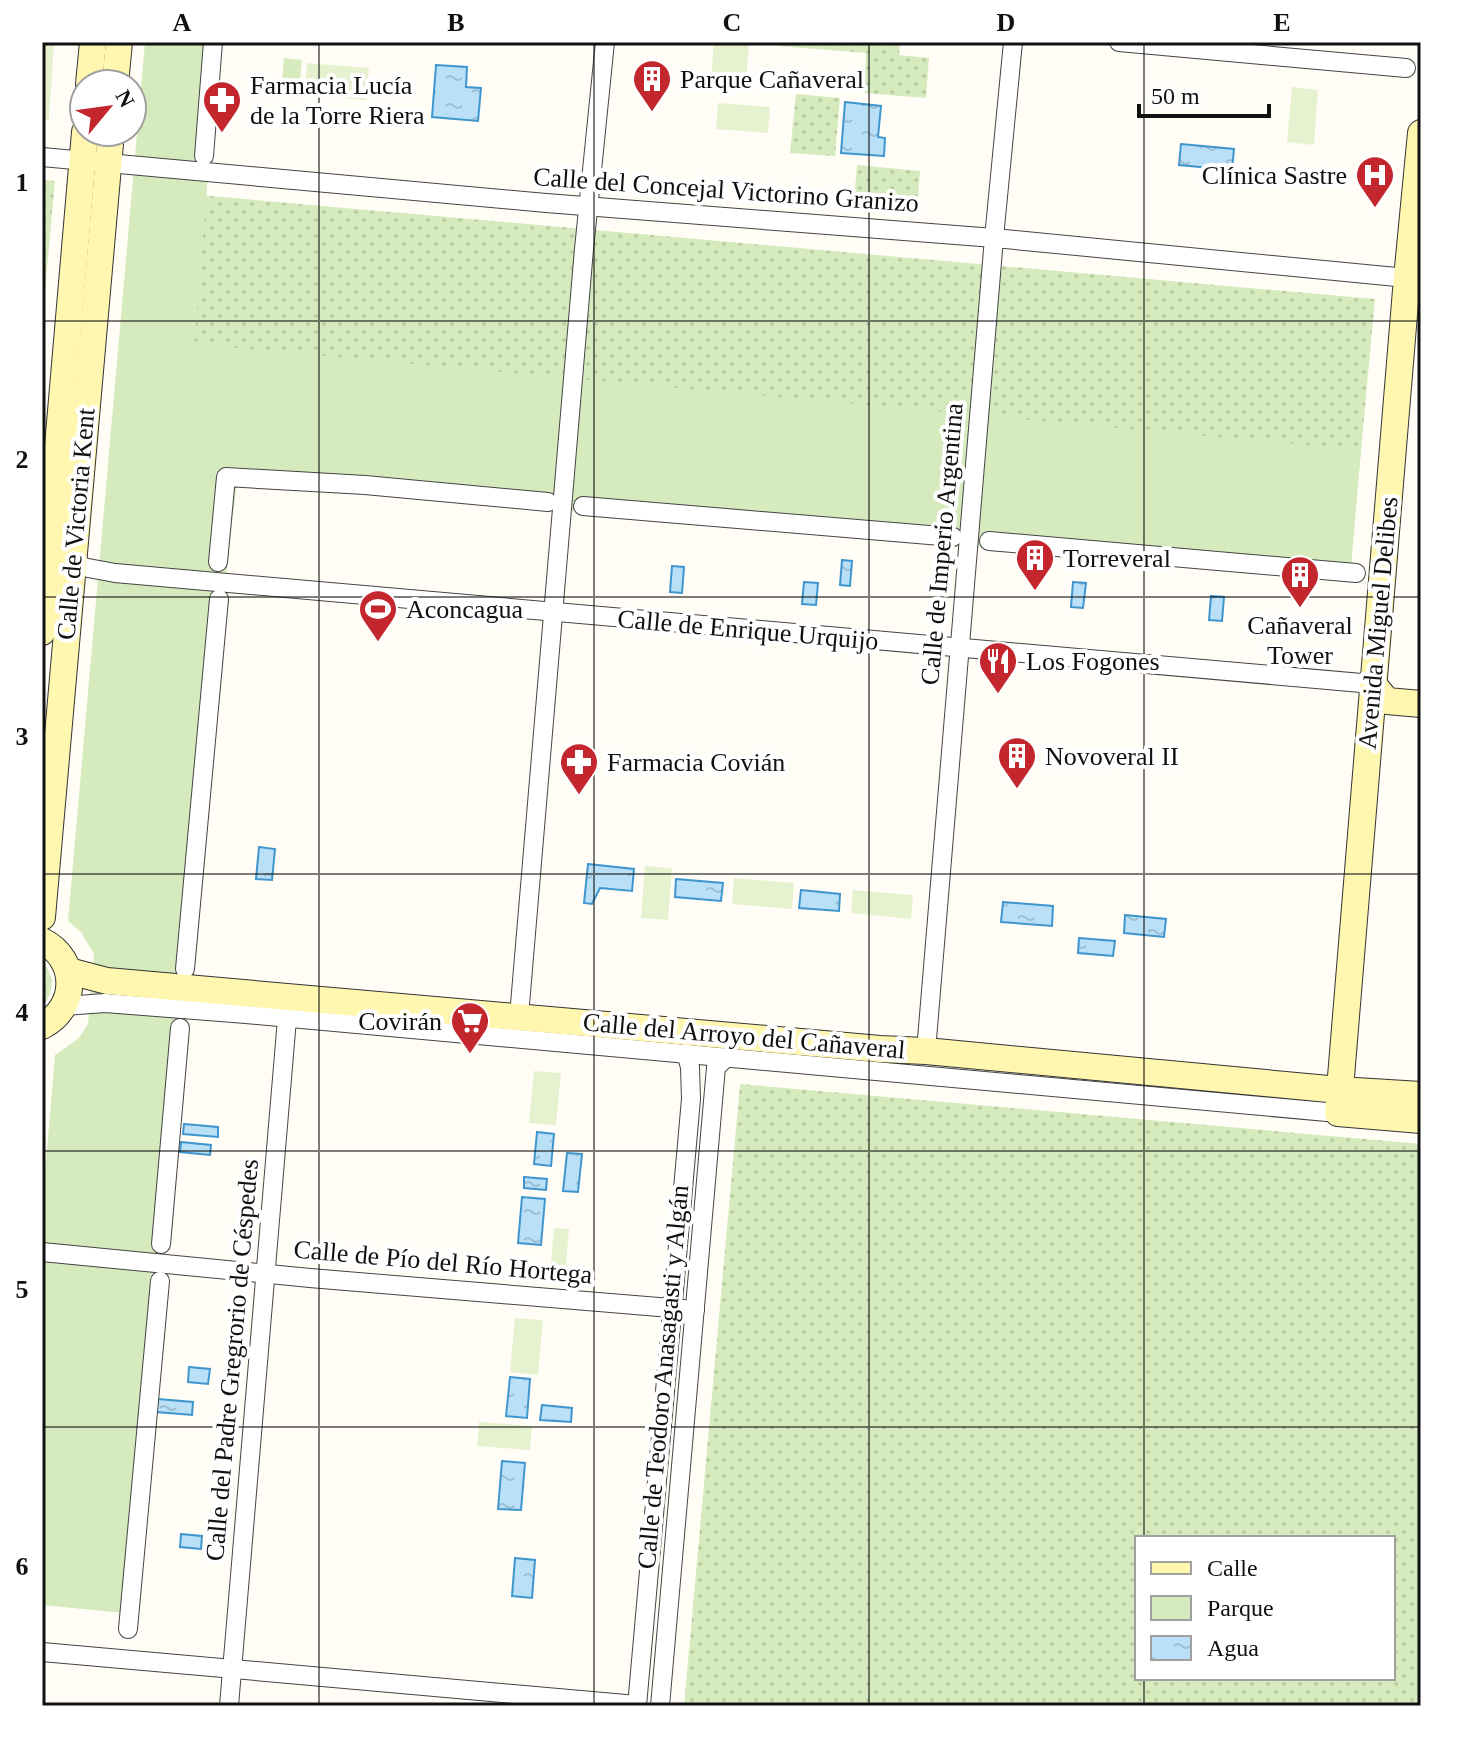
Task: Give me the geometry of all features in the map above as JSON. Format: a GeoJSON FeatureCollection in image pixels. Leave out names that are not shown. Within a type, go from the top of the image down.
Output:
{"type":"FeatureCollection","features":[{"type":"Feature","properties":{"kind":"main road"},"geometry":{"type":"LineString","coordinates":[[91,68],[93,42]]}},
{"type":"Feature","properties":{"kind":"main road"},"geometry":{"type":"LineString","coordinates":[[117,68],[119,42]]}},
{"type":"Feature","properties":{"kind":"main road","name":"Avenida Miguel Delibes"},"geometry":{"type":"LineString","coordinates":[[1339,1102],[1421,133]]}},
{"type":"Feature","properties":{"kind":"main road","name":"Calle de Victoria Kent"},"geometry":{"type":"LineString","coordinates":[[90,148],[95,162]]}},
{"type":"Feature","properties":{"kind":"main road","name":"Calle de Victoria Kent"},"geometry":{"type":"LineString","coordinates":[[43,931],[55,549],[95,162],[102,148]]}},
{"type":"Feature","properties":{"kind":"main road","name":"Calle de Victoria Kent"},"geometry":{"type":"LineString","coordinates":[[42,632],[44,583],[55,549]]}},
{"type":"Feature","properties":{"kind":"main road","name":"Calle de Enrique Urquijo"},"geometry":{"type":"LineString","coordinates":[[1373,684],[1387,701],[1421,704]]}},
{"type":"Feature","properties":{"kind":"main road"},"geometry":{"type":"LineString","coordinates":[[42,1026],[53,1020],[69,995],[69,971],[43,931]]}},
{"type":"Feature","properties":{"kind":"main road","name":"Calle del Arroyo del Cañaveral"},"geometry":{"type":"LineString","coordinates":[[69,971],[107,981],[926,1051],[1339,1102],[1421,1095]]}},
{"type":"Feature","properties":{"kind":"main road"},"geometry":{"type":"LineString","coordinates":[[1339,1102],[1421,1120]]}},
{"type":"Feature","properties":{"kind":"street"},"geometry":{"type":"LineString","coordinates":[[204,156],[213,42]]}},
{"type":"Feature","properties":{"kind":"street"},"geometry":{"type":"LineString","coordinates":[[519,1016],[588,206],[605,42]]}},
{"type":"Feature","properties":{"kind":"street","name":"Calle de Imperio Argentina"},"geometry":{"type":"LineString","coordinates":[[926,1051],[1013,42]]}},
{"type":"Feature","properties":{"kind":"street"},"geometry":{"type":"LineString","coordinates":[[1119,42],[1406,68]]}},
{"type":"Feature","properties":{"kind":"street","name":"Calle del Concejal Victorino Granizo"},"geometry":{"type":"LineString","coordinates":[[42,157],[588,206],[994,238],[1407,278]]}},
{"type":"Feature","properties":{"kind":"street"},"geometry":{"type":"LineString","coordinates":[[218,562],[226,477],[365,485],[548,502]]}},
{"type":"Feature","properties":{"kind":"street"},"geometry":{"type":"LineString","coordinates":[[583,506],[953,537]]}},
{"type":"Feature","properties":{"kind":"street"},"geometry":{"type":"LineString","coordinates":[[989,541],[1356,573]]}},
{"type":"Feature","properties":{"kind":"street","name":"Calle de Enrique Urquijo"},"geometry":{"type":"LineString","coordinates":[[55,549],[83,567],[115,573],[1373,684]]}},
{"type":"Feature","properties":{"kind":"street"},"geometry":{"type":"LineString","coordinates":[[185,969],[219,599]]}},
{"type":"Feature","properties":{"kind":"street","name":"Calle del Arroyo del Cañaveral"},"geometry":{"type":"LineString","coordinates":[[64,1006],[105,1003],[727,1057],[1339,1102]]}},
{"type":"Feature","properties":{"kind":"street","name":"Calle del Padre Gregrorio de Céspedes"},"geometry":{"type":"LineString","coordinates":[[229,1706],[287,1019]]}},
{"type":"Feature","properties":{"kind":"street"},"geometry":{"type":"LineString","coordinates":[[161,1244],[180,1028]]}},
{"type":"Feature","properties":{"kind":"street","name":"Calle de Teodoro Anasagasti y Algán"},"geometry":{"type":"LineString","coordinates":[[637,1705],[691,1099],[690,1067],[686,1053]]}},
{"type":"Feature","properties":{"kind":"street","name":"Calle de Teodoro Anasagasti y Algán"},"geometry":{"type":"LineString","coordinates":[[660,1706],[716,1067],[727,1057]]}},
{"type":"Feature","properties":{"kind":"street","name":"Calle de Pío del Río Hortega"},"geometry":{"type":"LineString","coordinates":[[42,1252],[695,1310]]}},
{"type":"Feature","properties":{"kind":"street"},"geometry":{"type":"LineString","coordinates":[[128,1629],[160,1281]]}},
{"type":"Feature","properties":{"kind":"street"},"geometry":{"type":"LineString","coordinates":[[42,1652],[637,1705]]}},
{"type":"Feature","properties":{"kind":"green space"},"geometry":{"type":"Polygon","coordinates":[[[42,42],[54,42],[49,120],[42,120],[42,42]]]}},
{"type":"Feature","properties":{"kind":"green space"},"geometry":{"type":"Polygon","coordinates":[[[145,42],[219,42],[194,344],[1361,450],[1350,580],[237,481],[134,1614],[42,1605],[42,1208],[55,1055],[78,1039],[88,1024],[94,954],[81,932],[68,921],[136,148],[148,148],[148,68],[143,68],[145,42]]]}},
{"type":"Feature","properties":{"kind":"green space"},"geometry":{"type":"Polygon","coordinates":[[[714,42],[749,42],[746,83],[711,80],[714,42]]]}},
{"type":"Feature","properties":{"kind":"green space"},"geometry":{"type":"Polygon","coordinates":[[[779,42],[900,42],[899,55],[929,58],[926,98],[864,93],[866,53],[779,46],[779,42]]]}},
{"type":"Feature","properties":{"kind":"green space"},"geometry":{"type":"Polygon","coordinates":[[[284,58],[302,60],[298,97],[281,95],[284,58]]]}},
{"type":"Feature","properties":{"kind":"green space"},"geometry":{"type":"Polygon","coordinates":[[[307,63],[369,68],[366,100],[305,95],[307,63]]]}},
{"type":"Feature","properties":{"kind":"green space"},"geometry":{"type":"Polygon","coordinates":[[[1292,87],[1318,90],[1314,145],[1287,142],[1292,87]]]}},
{"type":"Feature","properties":{"kind":"green space"},"geometry":{"type":"Polygon","coordinates":[[[796,94],[840,98],[835,156],[790,153],[796,94]]]}},
{"type":"Feature","properties":{"kind":"green space"},"geometry":{"type":"Polygon","coordinates":[[[718,103],[770,107],[768,133],[716,129],[718,103]]]}},
{"type":"Feature","properties":{"kind":"green space"},"geometry":{"type":"Polygon","coordinates":[[[857,165],[920,171],[917,207],[854,201],[857,165]]]}},
{"type":"Feature","properties":{"kind":"green space"},"geometry":{"type":"Polygon","coordinates":[[[42,180],[55,181],[42,323],[42,180]]]}},
{"type":"Feature","properties":{"kind":"green space"},"geometry":{"type":"Polygon","coordinates":[[[153,191],[1375,299],[1357,493],[204,388],[153,191]]]}},
{"type":"Feature","properties":{"kind":"green space"},"geometry":{"type":"Polygon","coordinates":[[[645,866],[672,868],[668,920],[641,918],[645,866]]]}},
{"type":"Feature","properties":{"kind":"green space"},"geometry":{"type":"Polygon","coordinates":[[[734,878],[794,883],[792,909],[732,904],[734,878]]]}},
{"type":"Feature","properties":{"kind":"green space"},"geometry":{"type":"Polygon","coordinates":[[[853,890],[913,895],[911,919],[851,913],[853,890]]]}},
{"type":"Feature","properties":{"kind":"green space"},"geometry":{"type":"Polygon","coordinates":[[[42,961],[52,984],[42,1006],[42,961]]]}},
{"type":"Feature","properties":{"kind":"green space"},"geometry":{"type":"Polygon","coordinates":[[[534,1071],[561,1073],[556,1125],[529,1123],[534,1071]]]}},
{"type":"Feature","properties":{"kind":"green space"},"geometry":{"type":"Polygon","coordinates":[[[740,1084],[1421,1144],[1421,1706],[684,1706],[740,1084]]]}},
{"type":"Feature","properties":{"kind":"green space"},"geometry":{"type":"Polygon","coordinates":[[[554,1228],[569,1229],[565,1275],[550,1273],[554,1228]]]}},
{"type":"Feature","properties":{"kind":"green space"},"geometry":{"type":"Polygon","coordinates":[[[515,1318],[543,1320],[538,1375],[510,1372],[515,1318]]]}},
{"type":"Feature","properties":{"kind":"green space"},"geometry":{"type":"Polygon","coordinates":[[[479,1422],[532,1426],[530,1450],[477,1446],[479,1422]]]}},
{"type":"Feature","properties":{"kind":"water"},"geometry":{"type":"Polygon","coordinates":[[[436,65],[467,67],[466,87],[481,88],[478,121],[432,117],[436,65]]]}},
{"type":"Feature","properties":{"kind":"water"},"geometry":{"type":"Polygon","coordinates":[[[845,102],[881,106],[878,137],[885,138],[884,156],[841,153],[845,102]]]}},
{"type":"Feature","properties":{"kind":"water"},"geometry":{"type":"Polygon","coordinates":[[[1181,144],[1234,149],[1232,170],[1179,165],[1181,144]]]}},
{"type":"Feature","properties":{"kind":"water"},"geometry":{"type":"Polygon","coordinates":[[[842,560],[852,561],[850,586],[840,585],[842,560]]]}},
{"type":"Feature","properties":{"kind":"water"},"geometry":{"type":"Polygon","coordinates":[[[672,566],[684,567],[682,593],[670,592],[672,566]]]}},
{"type":"Feature","properties":{"kind":"water"},"geometry":{"type":"Polygon","coordinates":[[[804,582],[818,583],[816,605],[802,604],[804,582]]]}},
{"type":"Feature","properties":{"kind":"water"},"geometry":{"type":"Polygon","coordinates":[[[1073,582],[1086,583],[1083,608],[1071,607],[1073,582]]]}},
{"type":"Feature","properties":{"kind":"water"},"geometry":{"type":"Polygon","coordinates":[[[1211,596],[1224,597],[1222,621],[1209,620],[1211,596]]]}},
{"type":"Feature","properties":{"kind":"water"},"geometry":{"type":"Polygon","coordinates":[[[259,847],[275,849],[272,880],[256,879],[259,847]]]}},
{"type":"Feature","properties":{"kind":"water"},"geometry":{"type":"Polygon","coordinates":[[[588,864],[634,869],[632,891],[600,888],[592,904],[584,903],[588,864]]]}},
{"type":"Feature","properties":{"kind":"water"},"geometry":{"type":"Polygon","coordinates":[[[676,879],[723,883],[721,901],[675,897],[676,879]]]}},
{"type":"Feature","properties":{"kind":"water"},"geometry":{"type":"Polygon","coordinates":[[[801,890],[840,894],[839,911],[799,908],[801,890]]]}},
{"type":"Feature","properties":{"kind":"water"},"geometry":{"type":"Polygon","coordinates":[[[1003,902],[1053,906],[1052,926],[1001,922],[1003,902]]]}},
{"type":"Feature","properties":{"kind":"water"},"geometry":{"type":"Polygon","coordinates":[[[1125,915],[1166,919],[1164,937],[1124,933],[1125,915]]]}},
{"type":"Feature","properties":{"kind":"water"},"geometry":{"type":"Polygon","coordinates":[[[1079,938],[1115,941],[1113,956],[1078,953],[1079,938]]]}},
{"type":"Feature","properties":{"kind":"water"},"geometry":{"type":"Polygon","coordinates":[[[184,1124],[218,1127],[218,1137],[183,1134],[184,1124]]]}},
{"type":"Feature","properties":{"kind":"water"},"geometry":{"type":"Polygon","coordinates":[[[537,1132],[554,1134],[551,1166],[534,1164],[537,1132]]]}},
{"type":"Feature","properties":{"kind":"water"},"geometry":{"type":"Polygon","coordinates":[[[181,1142],[211,1145],[210,1155],[180,1152],[181,1142]]]}},
{"type":"Feature","properties":{"kind":"water"},"geometry":{"type":"Polygon","coordinates":[[[567,1153],[582,1154],[578,1192],[563,1191],[567,1153]]]}},
{"type":"Feature","properties":{"kind":"water"},"geometry":{"type":"Polygon","coordinates":[[[524,1177],[547,1179],[546,1190],[524,1188],[524,1177]]]}},
{"type":"Feature","properties":{"kind":"water"},"geometry":{"type":"Polygon","coordinates":[[[522,1197],[545,1199],[541,1245],[518,1243],[522,1197]]]}},
{"type":"Feature","properties":{"kind":"water"},"geometry":{"type":"Polygon","coordinates":[[[189,1367],[210,1369],[208,1384],[188,1382],[189,1367]]]}},
{"type":"Feature","properties":{"kind":"water"},"geometry":{"type":"Polygon","coordinates":[[[510,1377],[530,1379],[527,1418],[506,1416],[510,1377]]]}},
{"type":"Feature","properties":{"kind":"water"},"geometry":{"type":"Polygon","coordinates":[[[158,1399],[193,1402],[192,1415],[156,1412],[158,1399]]]}},
{"type":"Feature","properties":{"kind":"water"},"geometry":{"type":"Polygon","coordinates":[[[542,1405],[572,1408],[571,1422],[540,1420],[542,1405]]]}},
{"type":"Feature","properties":{"kind":"water"},"geometry":{"type":"Polygon","coordinates":[[[502,1461],[525,1463],[521,1510],[498,1509],[502,1461]]]}},
{"type":"Feature","properties":{"kind":"water"},"geometry":{"type":"Polygon","coordinates":[[[181,1534],[202,1536],[201,1549],[180,1547],[181,1534]]]}},
{"type":"Feature","properties":{"kind":"water"},"geometry":{"type":"Polygon","coordinates":[[[515,1558],[535,1560],[532,1598],[512,1596],[515,1558]]]}},
{"type":"Feature","properties":{"kind":"place","name":"Parque Cañaveral"},"geometry":{"type":"Point","coordinates":[652,113]}},
{"type":"Feature","properties":{"kind":"place","name":"Farmacia Lucía de la Torre Riera"},"geometry":{"type":"Point","coordinates":[222,134]}},
{"type":"Feature","properties":{"kind":"place","name":"Clínica Sastre"},"geometry":{"type":"Point","coordinates":[1375,209]}},
{"type":"Feature","properties":{"kind":"place","name":"Torreveral"},"geometry":{"type":"Point","coordinates":[1035,592]}},
{"type":"Feature","properties":{"kind":"place","name":"Cañaveral Tower"},"geometry":{"type":"Point","coordinates":[1300,609]}},
{"type":"Feature","properties":{"kind":"place","name":"Aconcagua"},"geometry":{"type":"Point","coordinates":[378,643]}},
{"type":"Feature","properties":{"kind":"place","name":"Los Fogones"},"geometry":{"type":"Point","coordinates":[998,695]}},
{"type":"Feature","properties":{"kind":"place","name":"Novoveral II"},"geometry":{"type":"Point","coordinates":[1017,790]}},
{"type":"Feature","properties":{"kind":"place","name":"Farmacia Covián"},"geometry":{"type":"Point","coordinates":[579,796]}},
{"type":"Feature","properties":{"kind":"place","name":"Covirán"},"geometry":{"type":"Point","coordinates":[470,1055]}}]}
